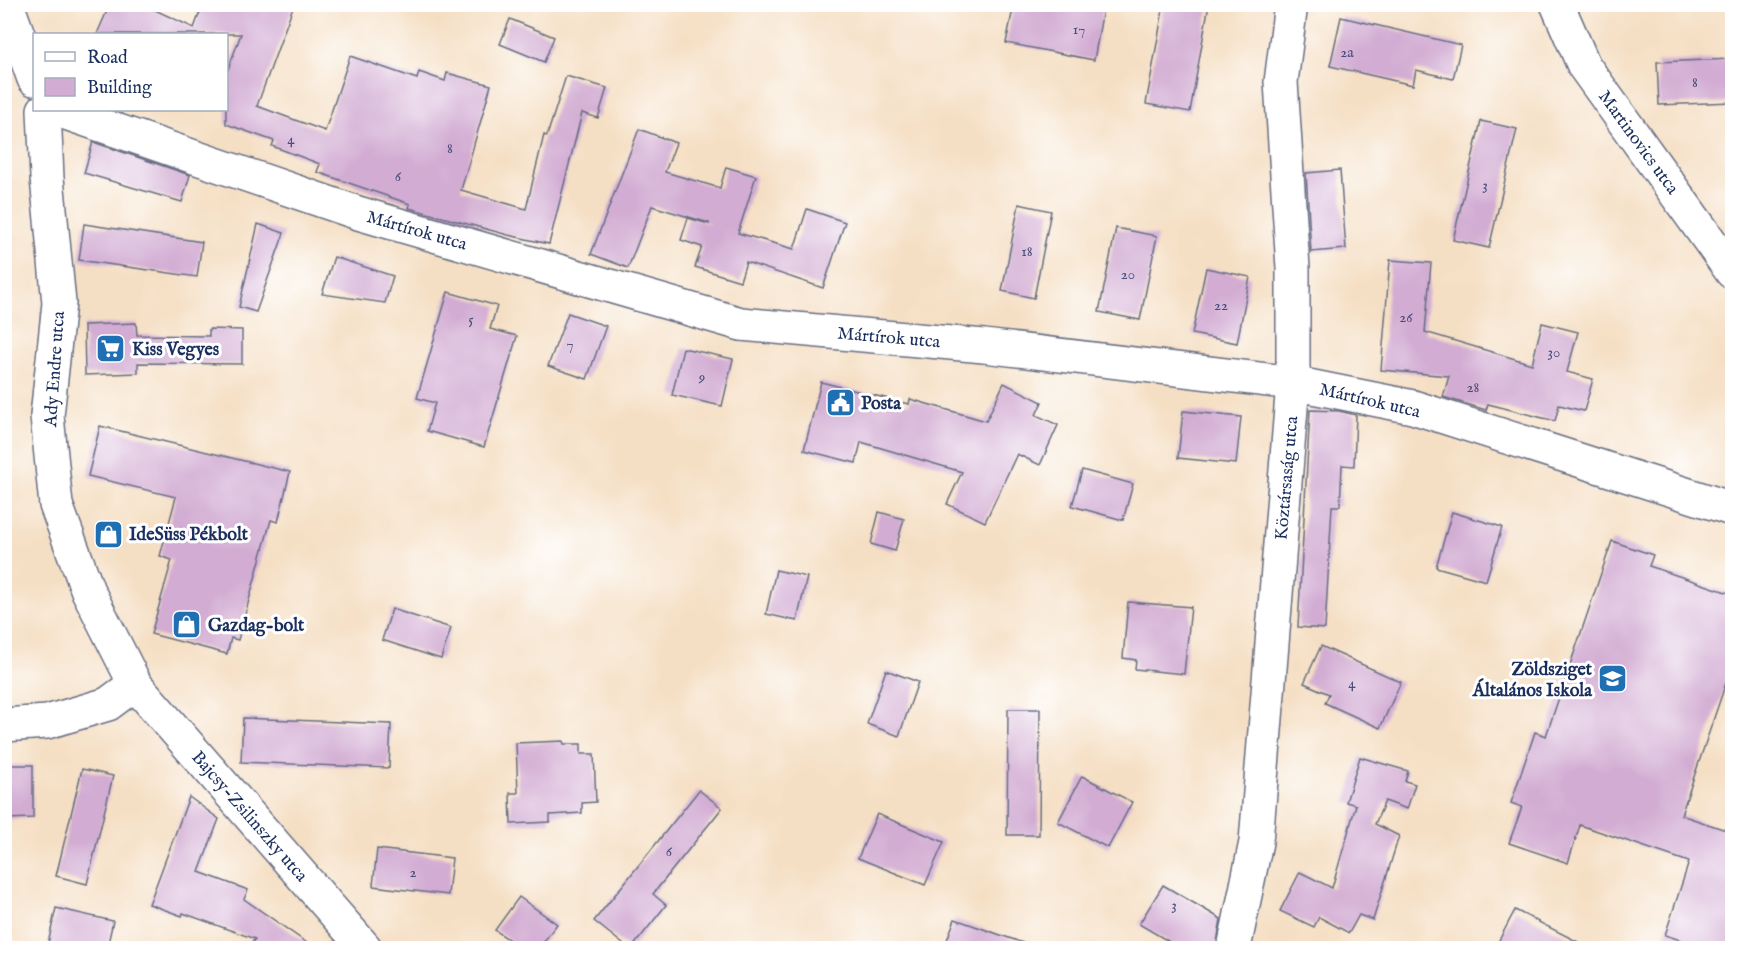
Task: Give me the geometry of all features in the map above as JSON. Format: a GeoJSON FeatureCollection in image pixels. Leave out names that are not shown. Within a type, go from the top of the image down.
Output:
{"type":"FeatureCollection","features":[{"type":"Feature","properties":{"kind":"street"},"geometry":{"type":"LineString","coordinates":[[7,4],[33,76]]}},
{"type":"Feature","properties":{"kind":"street","name":"Köztársaság utca"},"geometry":{"type":"LineString","coordinates":[[1234,948],[1256,842],[1293,383],[1293,268],[1281,82],[1291,4]]}},
{"type":"Feature","properties":{"kind":"street","name":"Martinovics utca"},"geometry":{"type":"LineString","coordinates":[[1557,4],[1584,66],[1732,272]]}},
{"type":"Feature","properties":{"kind":"street","name":"Ady Endre utca"},"geometry":{"type":"LineString","coordinates":[[44,111],[47,178],[59,303],[47,416],[56,505],[88,591],[135,684]]}},
{"type":"Feature","properties":{"kind":"street","name":"Mártírok utca"},"geometry":{"type":"LineString","coordinates":[[60,111],[358,213],[741,324],[984,346],[1293,383],[1413,407],[1732,509]]}},
{"type":"Feature","properties":{"kind":"street"},"geometry":{"type":"LineString","coordinates":[[4,725],[47,722],[108,704],[135,684]]}},
{"type":"Feature","properties":{"kind":"street","name":"Bajcsy-Zsilinszky utca"},"geometry":{"type":"LineString","coordinates":[[135,684],[365,948]]}},
{"type":"Feature","properties":{"kind":"building"},"geometry":{"type":"Polygon","coordinates":[[[110,4],[142,4],[194,28],[203,4],[294,4],[257,106],[325,131],[350,56],[417,79],[419,72],[445,81],[447,73],[491,85],[461,190],[526,209],[544,135],[547,136],[566,76],[607,88],[598,118],[582,113],[549,244],[409,208],[410,204],[317,172],[320,164],[272,146],[274,141],[226,124],[228,70],[241,34],[97,33],[110,4]]]}},
{"type":"Feature","properties":{"kind":"building"},"geometry":{"type":"Polygon","coordinates":[[[1014,4],[1104,4],[1094,60],[1006,43],[1014,4]]]}},
{"type":"Feature","properties":{"kind":"building"},"geometry":{"type":"Polygon","coordinates":[[[1164,4],[1209,4],[1190,112],[1146,104],[1164,4]]]}},
{"type":"Feature","properties":{"kind":"building"},"geometry":{"type":"Polygon","coordinates":[[[1341,17],[1461,45],[1453,79],[1416,70],[1413,85],[1330,66],[1341,17]]]}},
{"type":"Feature","properties":{"kind":"building"},"geometry":{"type":"Polygon","coordinates":[[[510,19],[554,37],[544,62],[500,44],[510,19]]]}},
{"type":"Feature","properties":{"kind":"building"},"geometry":{"type":"Polygon","coordinates":[[[1732,59],[1732,102],[1659,105],[1657,62],[1732,59]]]}},
{"type":"Feature","properties":{"kind":"building"},"geometry":{"type":"Polygon","coordinates":[[[1481,121],[1517,129],[1489,248],[1453,240],[1481,121]]]}},
{"type":"Feature","properties":{"kind":"building"},"geometry":{"type":"Polygon","coordinates":[[[639,129],[676,143],[665,172],[720,188],[726,167],[756,176],[738,233],[794,249],[807,209],[845,222],[823,288],[746,262],[740,281],[695,267],[702,247],[681,240],[688,218],[709,223],[652,206],[628,268],[591,254],[639,129]]]}},
{"type":"Feature","properties":{"kind":"building"},"geometry":{"type":"Polygon","coordinates":[[[93,142],[190,175],[182,202],[84,173],[93,142]]]}},
{"type":"Feature","properties":{"kind":"building"},"geometry":{"type":"Polygon","coordinates":[[[1340,170],[1346,249],[1311,252],[1306,173],[1340,170]]]}},
{"type":"Feature","properties":{"kind":"building"},"geometry":{"type":"Polygon","coordinates":[[[1019,204],[1051,211],[1034,298],[1002,291],[1019,204]]]}},
{"type":"Feature","properties":{"kind":"building"},"geometry":{"type":"Polygon","coordinates":[[[84,224],[202,242],[197,277],[79,260],[84,224]]]}},
{"type":"Feature","properties":{"kind":"building"},"geometry":{"type":"Polygon","coordinates":[[[258,224],[284,233],[256,312],[239,307],[258,224]]]}},
{"type":"Feature","properties":{"kind":"building"},"geometry":{"type":"Polygon","coordinates":[[[1116,228],[1157,236],[1140,320],[1099,312],[1116,228]]]}},
{"type":"Feature","properties":{"kind":"building"},"geometry":{"type":"Polygon","coordinates":[[[334,257],[393,276],[385,303],[322,294],[334,257]]]}},
{"type":"Feature","properties":{"kind":"building"},"geometry":{"type":"Polygon","coordinates":[[[1390,260],[1431,263],[1425,332],[1532,364],[1542,323],[1578,332],[1567,372],[1593,379],[1584,411],[1559,405],[1555,421],[1488,404],[1486,410],[1443,397],[1449,376],[1381,370],[1390,260]]]}},
{"type":"Feature","properties":{"kind":"building"},"geometry":{"type":"Polygon","coordinates":[[[1206,268],[1250,277],[1237,343],[1192,334],[1206,268]]]}},
{"type":"Feature","properties":{"kind":"building"},"geometry":{"type":"Polygon","coordinates":[[[448,292],[497,306],[490,329],[517,336],[484,447],[427,431],[435,403],[417,398],[448,292]]]}},
{"type":"Feature","properties":{"kind":"building"},"geometry":{"type":"Polygon","coordinates":[[[568,313],[606,326],[587,379],[548,366],[568,313]]]}},
{"type":"Feature","properties":{"kind":"building"},"geometry":{"type":"Polygon","coordinates":[[[136,323],[137,335],[209,336],[209,329],[242,330],[242,364],[138,363],[138,373],[85,375],[84,325],[136,323]]]}},
{"type":"Feature","properties":{"kind":"building"},"geometry":{"type":"Polygon","coordinates":[[[683,348],[733,359],[722,406],[672,395],[683,348]]]}},
{"type":"Feature","properties":{"kind":"building"},"geometry":{"type":"Polygon","coordinates":[[[821,382],[909,404],[910,399],[986,421],[1004,383],[1042,402],[1036,415],[1058,425],[1040,465],[1017,454],[985,522],[947,504],[962,472],[861,442],[856,463],[804,450],[821,382]]]}},
{"type":"Feature","properties":{"kind":"building"},"geometry":{"type":"Polygon","coordinates":[[[1310,410],[1339,411],[1356,415],[1354,466],[1342,465],[1340,506],[1332,506],[1325,629],[1298,627],[1310,410]]]}},
{"type":"Feature","properties":{"kind":"building"},"geometry":{"type":"Polygon","coordinates":[[[1183,411],[1241,417],[1236,464],[1178,458],[1183,411]]]}},
{"type":"Feature","properties":{"kind":"building"},"geometry":{"type":"Polygon","coordinates":[[[100,426],[290,472],[278,522],[271,520],[238,640],[231,638],[227,654],[151,634],[172,560],[160,556],[176,497],[88,476],[100,426]]]}},
{"type":"Feature","properties":{"kind":"building"},"geometry":{"type":"Polygon","coordinates":[[[1082,470],[1133,484],[1123,520],[1072,506],[1082,470]]]}},
{"type":"Feature","properties":{"kind":"building"},"geometry":{"type":"Polygon","coordinates":[[[879,512],[904,519],[895,551],[871,544],[879,512]]]}},
{"type":"Feature","properties":{"kind":"building"},"geometry":{"type":"Polygon","coordinates":[[[1452,512],[1502,527],[1486,581],[1436,567],[1452,512]]]}},
{"type":"Feature","properties":{"kind":"building"},"geometry":{"type":"Polygon","coordinates":[[[1612,541],[1653,555],[1649,566],[1732,594],[1732,665],[1681,815],[1732,832],[1732,948],[1705,948],[1665,935],[1689,862],[1580,825],[1568,863],[1509,843],[1522,807],[1511,803],[1535,732],[1546,736],[1612,541]]]}},
{"type":"Feature","properties":{"kind":"building"},"geometry":{"type":"Polygon","coordinates":[[[776,570],[807,577],[797,621],[766,614],[776,570]]]}},
{"type":"Feature","properties":{"kind":"building"},"geometry":{"type":"Polygon","coordinates":[[[1128,602],[1191,607],[1184,674],[1135,669],[1136,660],[1123,658],[1128,602]]]}},
{"type":"Feature","properties":{"kind":"building"},"geometry":{"type":"Polygon","coordinates":[[[392,609],[451,628],[441,659],[382,640],[392,609]]]}},
{"type":"Feature","properties":{"kind":"building"},"geometry":{"type":"Polygon","coordinates":[[[1321,646],[1401,682],[1380,728],[1325,703],[1329,694],[1304,683],[1321,646]]]}},
{"type":"Feature","properties":{"kind":"building"},"geometry":{"type":"Polygon","coordinates":[[[886,670],[918,682],[899,736],[867,724],[886,670]]]}},
{"type":"Feature","properties":{"kind":"building"},"geometry":{"type":"Polygon","coordinates":[[[1008,709],[1040,709],[1039,835],[1007,835],[1008,709]]]}},
{"type":"Feature","properties":{"kind":"building"},"geometry":{"type":"Polygon","coordinates":[[[243,718],[391,724],[389,768],[241,762],[243,718]]]}},
{"type":"Feature","properties":{"kind":"building"},"geometry":{"type":"Polygon","coordinates":[[[563,741],[564,744],[581,744],[581,754],[594,754],[596,802],[582,803],[582,813],[550,815],[550,822],[511,824],[510,793],[518,793],[516,743],[563,741]]]}},
{"type":"Feature","properties":{"kind":"building"},"geometry":{"type":"Polygon","coordinates":[[[1360,757],[1408,771],[1405,781],[1415,784],[1407,809],[1385,801],[1375,824],[1399,836],[1373,920],[1359,915],[1349,933],[1319,917],[1314,927],[1280,911],[1300,872],[1332,888],[1356,805],[1346,802],[1360,757]]]}},
{"type":"Feature","properties":{"kind":"building"},"geometry":{"type":"Polygon","coordinates":[[[4,765],[33,765],[33,818],[4,819],[4,765]]]}},
{"type":"Feature","properties":{"kind":"building"},"geometry":{"type":"Polygon","coordinates":[[[82,769],[113,776],[87,884],[56,876],[82,769]]]}},
{"type":"Feature","properties":{"kind":"building"},"geometry":{"type":"Polygon","coordinates":[[[1082,776],[1132,802],[1108,848],[1058,822],[1082,776]]]}},
{"type":"Feature","properties":{"kind":"building"},"geometry":{"type":"Polygon","coordinates":[[[699,790],[722,808],[653,894],[666,905],[632,948],[628,948],[594,921],[699,790]]]}},
{"type":"Feature","properties":{"kind":"building"},"geometry":{"type":"Polygon","coordinates":[[[189,797],[219,819],[199,872],[248,890],[244,899],[314,948],[247,948],[255,939],[183,913],[182,916],[149,904],[189,797]]]}},
{"type":"Feature","properties":{"kind":"building"},"geometry":{"type":"Polygon","coordinates":[[[877,814],[944,842],[925,885],[858,858],[877,814]]]}},
{"type":"Feature","properties":{"kind":"building"},"geometry":{"type":"Polygon","coordinates":[[[377,849],[452,858],[448,895],[373,886],[377,849]]]}},
{"type":"Feature","properties":{"kind":"building"},"geometry":{"type":"Polygon","coordinates":[[[1163,885],[1221,919],[1216,948],[1180,948],[1139,924],[1163,885]]]}},
{"type":"Feature","properties":{"kind":"building"},"geometry":{"type":"Polygon","coordinates":[[[519,897],[557,924],[539,948],[521,948],[495,930],[519,897]]]}},
{"type":"Feature","properties":{"kind":"building"},"geometry":{"type":"Polygon","coordinates":[[[56,908],[113,921],[107,948],[47,948],[56,908]]]}},
{"type":"Feature","properties":{"kind":"building"},"geometry":{"type":"Polygon","coordinates":[[[1515,910],[1590,948],[1495,948],[1515,910]]]}},
{"type":"Feature","properties":{"kind":"building"},"geometry":{"type":"Polygon","coordinates":[[[955,919],[1029,945],[1028,948],[944,948],[955,919]]]}},
{"type":"Feature","properties":{"kind":"place","name":"Kiss Vegyes"},"geometry":{"type":"Point","coordinates":[111,349]}},
{"type":"Feature","properties":{"kind":"place","name":"Posta"},"geometry":{"type":"Point","coordinates":[840,403]}},
{"type":"Feature","properties":{"kind":"place","name":"IdeSüss Pékbolt"},"geometry":{"type":"Point","coordinates":[108,534]}},
{"type":"Feature","properties":{"kind":"place","name":"Gazdag-bolt"},"geometry":{"type":"Point","coordinates":[187,625]}},
{"type":"Feature","properties":{"kind":"place","name":"Zöldsziget Általános Iskola"},"geometry":{"type":"Point","coordinates":[1613,679]}}]}
